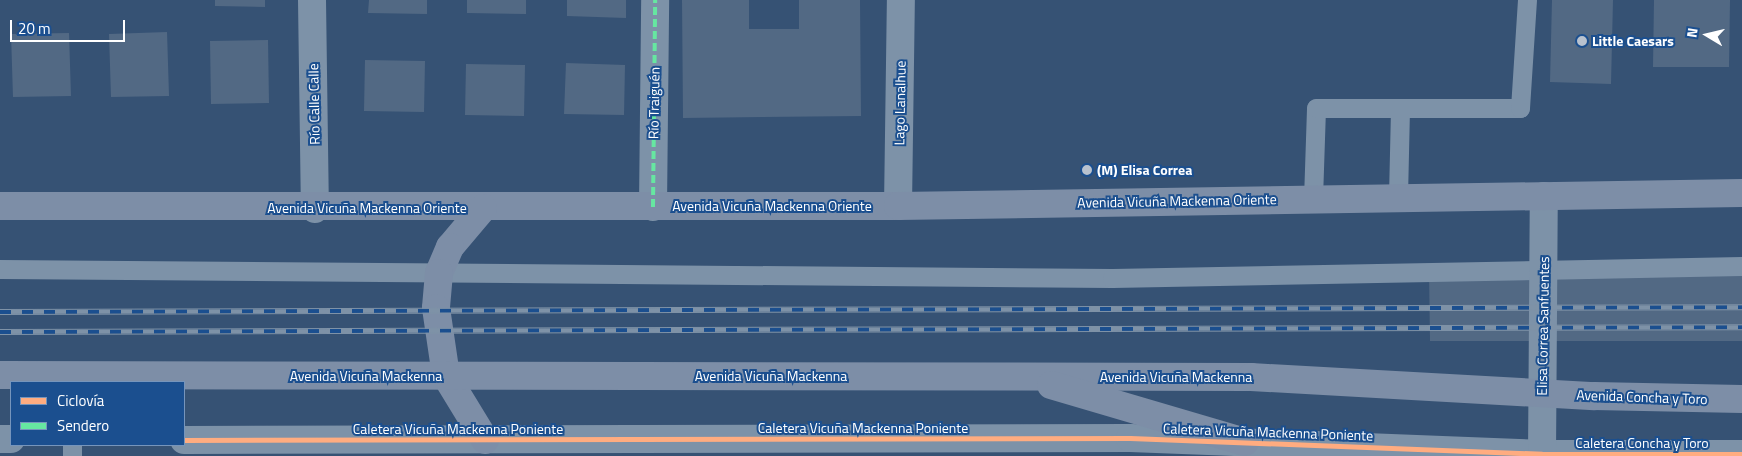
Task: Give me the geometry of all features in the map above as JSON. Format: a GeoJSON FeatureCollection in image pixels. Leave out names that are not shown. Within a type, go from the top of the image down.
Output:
{"type":"FeatureCollection","features":[{"type":"Feature","properties":{"kind":"main road"},"geometry":{"type":"LineString","coordinates":[[1544,196],[1742,193]]}},
{"type":"Feature","properties":{"kind":"main road","name":"Avenida Vicuña Mackenna Oriente"},"geometry":{"type":"LineString","coordinates":[[0,206],[315,209],[898,206],[1544,196]]}},
{"type":"Feature","properties":{"kind":"main road"},"geometry":{"type":"LineString","coordinates":[[483,208],[450,248],[439,273],[436,308],[446,376],[485,440]]}},
{"type":"Feature","properties":{"kind":"main road","name":"Avenida Vicuña Mackenna"},"geometry":{"type":"LineString","coordinates":[[0,375],[1020,376],[1334,379],[1542,393]]}},
{"type":"Feature","properties":{"kind":"main road"},"geometry":{"type":"LineString","coordinates":[[1020,376],[1244,442]]}},
{"type":"Feature","properties":{"kind":"main road","name":"Avenida Concha y Toro"},"geometry":{"type":"LineString","coordinates":[[1542,393],[1742,399]]}},
{"type":"Feature","properties":{"kind":"street","name":"Río Calle Calle"},"geometry":{"type":"LineString","coordinates":[[312,0],[315,209]]}},
{"type":"Feature","properties":{"kind":"street","name":"Río Traiguén"},"geometry":{"type":"LineString","coordinates":[[652,207],[655,0]]}},
{"type":"Feature","properties":{"kind":"street","name":"Lago Lanalhue"},"geometry":{"type":"LineString","coordinates":[[898,206],[901,0]]}},
{"type":"Feature","properties":{"kind":"street","name":"Elisa Correa Sanfuentes"},"geometry":{"type":"LineString","coordinates":[[1542,455],[1544,196]]}},
{"type":"Feature","properties":{"kind":"street","name":"Caletera Vicuña Mackenna Poniente"},"geometry":{"type":"LineString","coordinates":[[185,440],[485,440],[931,448],[1130,438],[1542,455]]}},
{"type":"Feature","properties":{"kind":"street","name":"Caletera Concha y Toro"},"geometry":{"type":"LineString","coordinates":[[1542,455],[1742,454]]}},
{"type":"Feature","properties":{"kind":"lane"},"geometry":{"type":"LineString","coordinates":[[1313,199],[1316,108],[1520,108],[1527,0]]}},
{"type":"Feature","properties":{"kind":"lane"},"geometry":{"type":"LineString","coordinates":[[1398,198],[1400,108]]}},
{"type":"Feature","properties":{"kind":"lane"},"geometry":{"type":"LineString","coordinates":[[0,269],[1112,278],[1544,273],[1742,266]]}},
{"type":"Feature","properties":{"kind":"building"},"geometry":{"type":"Polygon","coordinates":[[[215,0],[265,0],[265,7],[215,6],[215,0]]]}},
{"type":"Feature","properties":{"kind":"building"},"geometry":{"type":"Polygon","coordinates":[[[369,0],[427,0],[427,14],[368,13],[369,0]]]}},
{"type":"Feature","properties":{"kind":"building"},"geometry":{"type":"Polygon","coordinates":[[[467,0],[526,0],[526,14],[467,13],[467,0]]]}},
{"type":"Feature","properties":{"kind":"building"},"geometry":{"type":"Polygon","coordinates":[[[567,0],[626,0],[626,18],[567,16],[567,0]]]}},
{"type":"Feature","properties":{"kind":"building"},"geometry":{"type":"Polygon","coordinates":[[[682,0],[749,0],[749,29],[799,29],[799,0],[860,0],[861,116],[683,118],[682,0]]]}},
{"type":"Feature","properties":{"kind":"building","name":"Little Caesars"},"geometry":{"type":"Polygon","coordinates":[[[1552,0],[1613,0],[1611,84],[1550,82],[1552,0]]]}},
{"type":"Feature","properties":{"kind":"building"},"geometry":{"type":"Polygon","coordinates":[[[1654,0],[1730,0],[1729,67],[1653,67],[1654,0]]]}},
{"type":"Feature","properties":{"kind":"building"},"geometry":{"type":"Polygon","coordinates":[[[167,32],[169,96],[111,97],[109,34],[167,32]]]}},
{"type":"Feature","properties":{"kind":"building"},"geometry":{"type":"Polygon","coordinates":[[[69,33],[71,96],[13,97],[11,34],[69,33]]]}},
{"type":"Feature","properties":{"kind":"building"},"geometry":{"type":"Polygon","coordinates":[[[268,40],[269,103],[211,104],[210,41],[268,40]]]}},
{"type":"Feature","properties":{"kind":"building"},"geometry":{"type":"Polygon","coordinates":[[[365,60],[425,61],[424,112],[364,111],[365,60]]]}},
{"type":"Feature","properties":{"kind":"building"},"geometry":{"type":"Polygon","coordinates":[[[566,63],[625,65],[624,115],[564,114],[566,63]]]}},
{"type":"Feature","properties":{"kind":"building"},"geometry":{"type":"Polygon","coordinates":[[[466,64],[525,65],[524,116],[465,115],[466,64]]]}},
{"type":"Feature","properties":{"kind":"building"},"geometry":{"type":"Polygon","coordinates":[[[1742,268],[1742,341],[1430,341],[1429,270],[1742,268]]]}},
{"type":"Feature","properties":{"kind":"railway"},"geometry":{"type":"LineString","coordinates":[[0,312],[1742,307]]}},
{"type":"Feature","properties":{"kind":"railway"},"geometry":{"type":"LineString","coordinates":[[0,332],[1742,327]]}},
{"type":"Feature","properties":{"kind":"marked path"},"geometry":{"type":"LineString","coordinates":[[653,207],[655,0]]}},
{"type":"Feature","properties":{"kind":"cycle path"},"geometry":{"type":"LineString","coordinates":[[185,440],[1130,438],[1542,454],[1742,454]]}},
{"type":"Feature","properties":{"kind":"place","name":"Little Caesars"},"geometry":{"type":"Point","coordinates":[1582,41]}},
{"type":"Feature","properties":{"kind":"place","name":"(M) Elisa Correa"},"geometry":{"type":"Point","coordinates":[1087,170]}}]}
